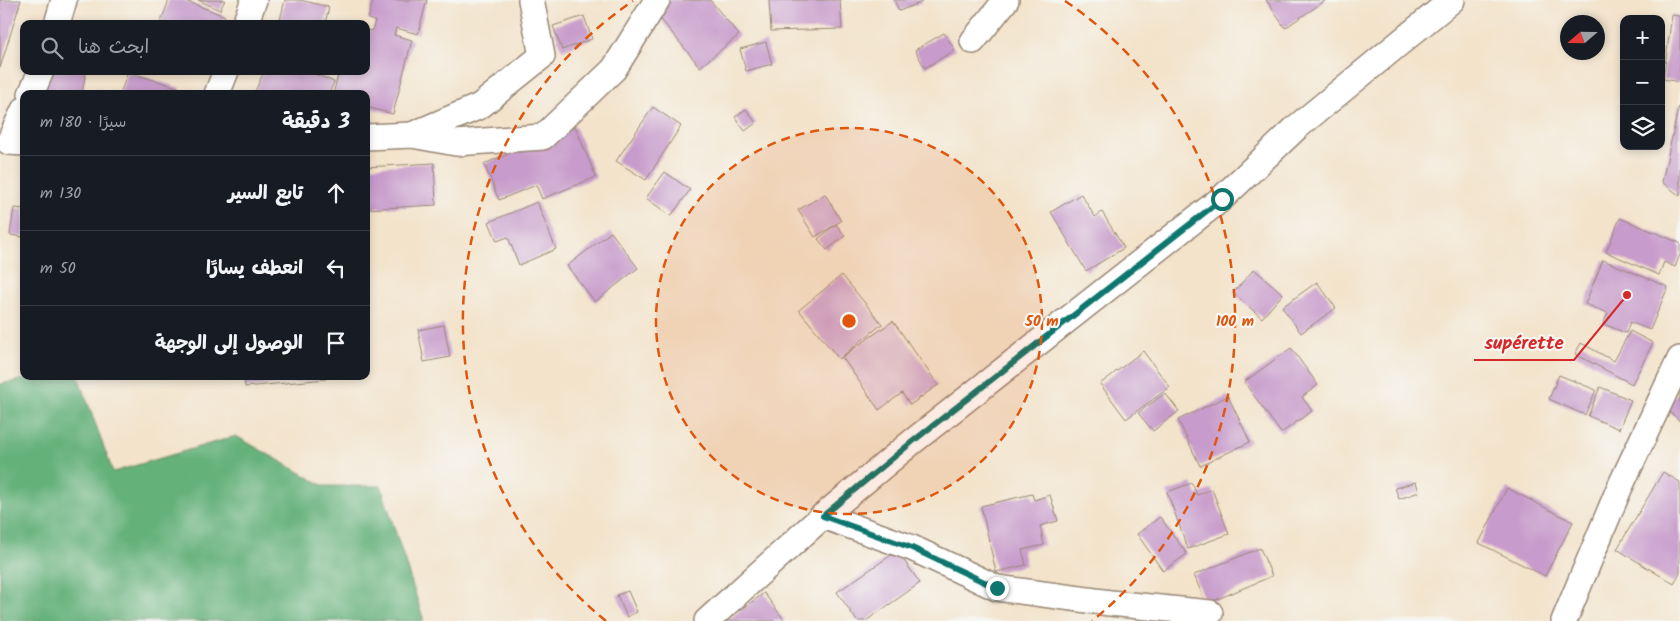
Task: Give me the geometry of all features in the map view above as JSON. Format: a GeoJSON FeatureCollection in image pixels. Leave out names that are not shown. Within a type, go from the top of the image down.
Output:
{"type":"FeatureCollection","features":[{"type":"Feature","properties":{"kind":"street"},"geometry":{"type":"LineString","coordinates":[[58,20],[64,0]]}},
{"type":"Feature","properties":{"kind":"street"},"geometry":{"type":"LineString","coordinates":[[246,20],[254,0]]}},
{"type":"Feature","properties":{"kind":"street"},"geometry":{"type":"LineString","coordinates":[[412,135],[480,106],[542,56],[531,0]]}},
{"type":"Feature","properties":{"kind":"street"},"geometry":{"type":"LineString","coordinates":[[370,137],[412,135],[456,143],[543,137],[614,69],[657,0]]}},
{"type":"Feature","properties":{"kind":"street"},"geometry":{"type":"LineString","coordinates":[[973,41],[1006,0]]}},
{"type":"Feature","properties":{"kind":"street"},"geometry":{"type":"LineString","coordinates":[[707,621],[823,516],[912,442],[1222,199],[1297,127],[1452,0]]}},
{"type":"Feature","properties":{"kind":"street"},"geometry":{"type":"LineString","coordinates":[[33,90],[39,75]]}},
{"type":"Feature","properties":{"kind":"street"},"geometry":{"type":"LineString","coordinates":[[219,90],[224,75]]}},
{"type":"Feature","properties":{"kind":"street"},"geometry":{"type":"LineString","coordinates":[[11,144],[20,120]]}},
{"type":"Feature","properties":{"kind":"street"},"geometry":{"type":"LineString","coordinates":[[1564,621],[1618,489],[1680,359]]}},
{"type":"Feature","properties":{"kind":"street"},"geometry":{"type":"LineString","coordinates":[[823,516],[912,548],[997,588],[1210,618]]}},
{"type":"Feature","properties":{"kind":"green space"},"geometry":{"type":"Polygon","coordinates":[[[20,380],[79,380],[113,472],[236,436],[324,486],[381,486],[424,621],[0,621],[0,384],[20,380]]]}},
{"type":"Feature","properties":{"kind":"building"},"geometry":{"type":"Polygon","coordinates":[[[0,0],[21,0],[0,68],[0,0]]]}},
{"type":"Feature","properties":{"kind":"building"},"geometry":{"type":"Polygon","coordinates":[[[169,0],[183,0],[225,16],[224,20],[162,20],[169,0]]]}},
{"type":"Feature","properties":{"kind":"building"},"geometry":{"type":"Polygon","coordinates":[[[198,0],[225,0],[220,10],[198,0]]]}},
{"type":"Feature","properties":{"kind":"building"},"geometry":{"type":"Polygon","coordinates":[[[285,0],[300,0],[329,7],[326,20],[280,20],[285,0]]]}},
{"type":"Feature","properties":{"kind":"building"},"geometry":{"type":"Polygon","coordinates":[[[373,0],[427,0],[418,34],[396,28],[394,35],[412,40],[393,114],[370,108],[370,90],[334,90],[338,75],[370,75],[370,31],[372,31],[375,21],[368,19],[373,0]]]}},
{"type":"Feature","properties":{"kind":"building"},"geometry":{"type":"Polygon","coordinates":[[[667,0],[710,0],[739,35],[700,67],[654,11],[667,0]]]}},
{"type":"Feature","properties":{"kind":"building"},"geometry":{"type":"Polygon","coordinates":[[[769,0],[840,0],[842,29],[771,31],[769,0]]]}},
{"type":"Feature","properties":{"kind":"building"},"geometry":{"type":"Polygon","coordinates":[[[894,0],[921,0],[922,2],[899,11],[894,0]]]}},
{"type":"Feature","properties":{"kind":"building"},"geometry":{"type":"Polygon","coordinates":[[[1266,0],[1326,0],[1285,28],[1266,0]]]}},
{"type":"Feature","properties":{"kind":"building"},"geometry":{"type":"Polygon","coordinates":[[[1672,15],[1680,16],[1680,82],[1665,79],[1665,65],[1672,15]]]}},
{"type":"Feature","properties":{"kind":"building"},"geometry":{"type":"Polygon","coordinates":[[[584,16],[592,39],[562,50],[553,26],[584,16]]]}},
{"type":"Feature","properties":{"kind":"building"},"geometry":{"type":"Polygon","coordinates":[[[944,33],[955,50],[925,68],[915,50],[944,33]]]}},
{"type":"Feature","properties":{"kind":"building"},"geometry":{"type":"Polygon","coordinates":[[[766,42],[772,64],[746,71],[740,49],[766,42]]]}},
{"type":"Feature","properties":{"kind":"building"},"geometry":{"type":"Polygon","coordinates":[[[44,75],[85,75],[83,90],[42,90],[44,75]]]}},
{"type":"Feature","properties":{"kind":"building"},"geometry":{"type":"Polygon","coordinates":[[[127,75],[138,75],[180,88],[179,90],[121,90],[127,75]]]}},
{"type":"Feature","properties":{"kind":"building"},"geometry":{"type":"Polygon","coordinates":[[[262,75],[317,75],[334,82],[331,90],[256,90],[262,75]]]}},
{"type":"Feature","properties":{"kind":"building"},"geometry":{"type":"Polygon","coordinates":[[[1680,105],[1680,196],[1662,182],[1680,105]]]}},
{"type":"Feature","properties":{"kind":"building"},"geometry":{"type":"Polygon","coordinates":[[[653,107],[681,126],[646,180],[616,161],[653,107]]]}},
{"type":"Feature","properties":{"kind":"building"},"geometry":{"type":"Polygon","coordinates":[[[746,109],[756,123],[745,131],[735,117],[746,109]]]}},
{"type":"Feature","properties":{"kind":"building"},"geometry":{"type":"Polygon","coordinates":[[[575,126],[596,177],[542,199],[536,185],[499,200],[484,164],[575,126]]]}},
{"type":"Feature","properties":{"kind":"building"},"geometry":{"type":"Polygon","coordinates":[[[434,163],[436,205],[370,209],[370,167],[434,163]]]}},
{"type":"Feature","properties":{"kind":"building"},"geometry":{"type":"Polygon","coordinates":[[[665,172],[690,190],[671,216],[646,198],[665,172]]]}},
{"type":"Feature","properties":{"kind":"building"},"geometry":{"type":"Polygon","coordinates":[[[825,194],[841,221],[815,237],[798,210],[825,194]]]}},
{"type":"Feature","properties":{"kind":"building"},"geometry":{"type":"Polygon","coordinates":[[[1081,194],[1095,217],[1102,212],[1124,248],[1086,271],[1051,212],[1081,194]]]}},
{"type":"Feature","properties":{"kind":"building"},"geometry":{"type":"Polygon","coordinates":[[[537,202],[556,249],[519,265],[508,237],[497,241],[489,222],[537,202]]]}},
{"type":"Feature","properties":{"kind":"building"},"geometry":{"type":"Polygon","coordinates":[[[14,208],[20,209],[20,236],[10,235],[14,208]]]}},
{"type":"Feature","properties":{"kind":"building"},"geometry":{"type":"Polygon","coordinates":[[[1620,218],[1680,243],[1680,255],[1675,267],[1664,262],[1659,275],[1606,252],[1620,218]]]}},
{"type":"Feature","properties":{"kind":"building"},"geometry":{"type":"Polygon","coordinates":[[[836,224],[845,236],[827,250],[818,239],[836,224]]]}},
{"type":"Feature","properties":{"kind":"building"},"geometry":{"type":"Polygon","coordinates":[[[611,232],[638,268],[595,302],[567,266],[611,232]]]}},
{"type":"Feature","properties":{"kind":"building"},"geometry":{"type":"Polygon","coordinates":[[[1603,260],[1668,287],[1650,330],[1630,322],[1626,333],[1603,324],[1608,313],[1585,304],[1603,260]]]}},
{"type":"Feature","properties":{"kind":"building"},"geometry":{"type":"Polygon","coordinates":[[[1254,269],[1283,294],[1262,318],[1233,293],[1254,269]]]}},
{"type":"Feature","properties":{"kind":"building"},"geometry":{"type":"Polygon","coordinates":[[[842,275],[882,324],[839,359],[799,310],[842,275]]]}},
{"type":"Feature","properties":{"kind":"building"},"geometry":{"type":"Polygon","coordinates":[[[1317,282],[1336,308],[1301,333],[1282,307],[1317,282]]]}},
{"type":"Feature","properties":{"kind":"building"},"geometry":{"type":"Polygon","coordinates":[[[893,321],[938,385],[910,405],[902,393],[879,410],[842,357],[893,321]]]}},
{"type":"Feature","properties":{"kind":"building"},"geometry":{"type":"Polygon","coordinates":[[[444,325],[450,357],[424,362],[418,330],[444,325]]]}},
{"type":"Feature","properties":{"kind":"building"},"geometry":{"type":"Polygon","coordinates":[[[1630,331],[1653,343],[1632,384],[1575,354],[1581,343],[1614,361],[1630,331]]]}},
{"type":"Feature","properties":{"kind":"building"},"geometry":{"type":"Polygon","coordinates":[[[1291,348],[1318,385],[1302,397],[1312,411],[1281,433],[1244,382],[1291,348]]]}},
{"type":"Feature","properties":{"kind":"building"},"geometry":{"type":"Polygon","coordinates":[[[1143,351],[1170,387],[1126,419],[1100,384],[1143,351]]]}},
{"type":"Feature","properties":{"kind":"building"},"geometry":{"type":"Polygon","coordinates":[[[1559,375],[1596,390],[1585,415],[1549,399],[1559,375]]]}},
{"type":"Feature","properties":{"kind":"building"},"geometry":{"type":"Polygon","coordinates":[[[244,380],[316,380],[245,387],[244,380]]]}},
{"type":"Feature","properties":{"kind":"building"},"geometry":{"type":"Polygon","coordinates":[[[1600,387],[1631,400],[1619,429],[1588,416],[1600,387]]]}},
{"type":"Feature","properties":{"kind":"building"},"geometry":{"type":"Polygon","coordinates":[[[1680,390],[1680,421],[1665,408],[1680,390]]]}},
{"type":"Feature","properties":{"kind":"building"},"geometry":{"type":"Polygon","coordinates":[[[1165,393],[1179,411],[1153,431],[1138,413],[1165,393]]]}},
{"type":"Feature","properties":{"kind":"building"},"geometry":{"type":"Polygon","coordinates":[[[1228,396],[1250,442],[1200,466],[1178,420],[1228,396]]]}},
{"type":"Feature","properties":{"kind":"building"},"geometry":{"type":"Polygon","coordinates":[[[1663,472],[1680,482],[1680,573],[1674,584],[1617,549],[1663,472]]]}},
{"type":"Feature","properties":{"kind":"building"},"geometry":{"type":"Polygon","coordinates":[[[1416,482],[1419,492],[1399,499],[1395,488],[1416,482]]]}},
{"type":"Feature","properties":{"kind":"building"},"geometry":{"type":"Polygon","coordinates":[[[1192,483],[1197,495],[1212,489],[1229,534],[1188,549],[1167,492],[1192,483]]]}},
{"type":"Feature","properties":{"kind":"building"},"geometry":{"type":"Polygon","coordinates":[[[1507,488],[1573,522],[1545,576],[1479,543],[1507,488]]]}},
{"type":"Feature","properties":{"kind":"building"},"geometry":{"type":"Polygon","coordinates":[[[1032,494],[1034,500],[1050,495],[1058,521],[1040,526],[1044,545],[1022,550],[1026,565],[996,572],[981,506],[1032,494]]]}},
{"type":"Feature","properties":{"kind":"building"},"geometry":{"type":"Polygon","coordinates":[[[1160,517],[1187,554],[1163,571],[1137,534],[1160,517]]]}},
{"type":"Feature","properties":{"kind":"building"},"geometry":{"type":"Polygon","coordinates":[[[1260,548],[1272,576],[1206,604],[1194,575],[1260,548]]]}},
{"type":"Feature","properties":{"kind":"building"},"geometry":{"type":"Polygon","coordinates":[[[897,551],[920,583],[866,621],[857,621],[837,592],[897,551]]]}},
{"type":"Feature","properties":{"kind":"building"},"geometry":{"type":"Polygon","coordinates":[[[628,591],[637,612],[627,617],[617,595],[628,591]]]}},
{"type":"Feature","properties":{"kind":"building"},"geometry":{"type":"Polygon","coordinates":[[[764,593],[785,621],[726,621],[764,593]]]}},
{"type":"Feature","properties":{"kind":"place","name":"supérette"},"geometry":{"type":"Point","coordinates":[1627,295]}},
{"type":"Feature","properties":{"kind":"route"},"geometry":{"type":"LineString","coordinates":[[997,588],[912,548],[823,516],[912,442],[1222,199]]}}]}
